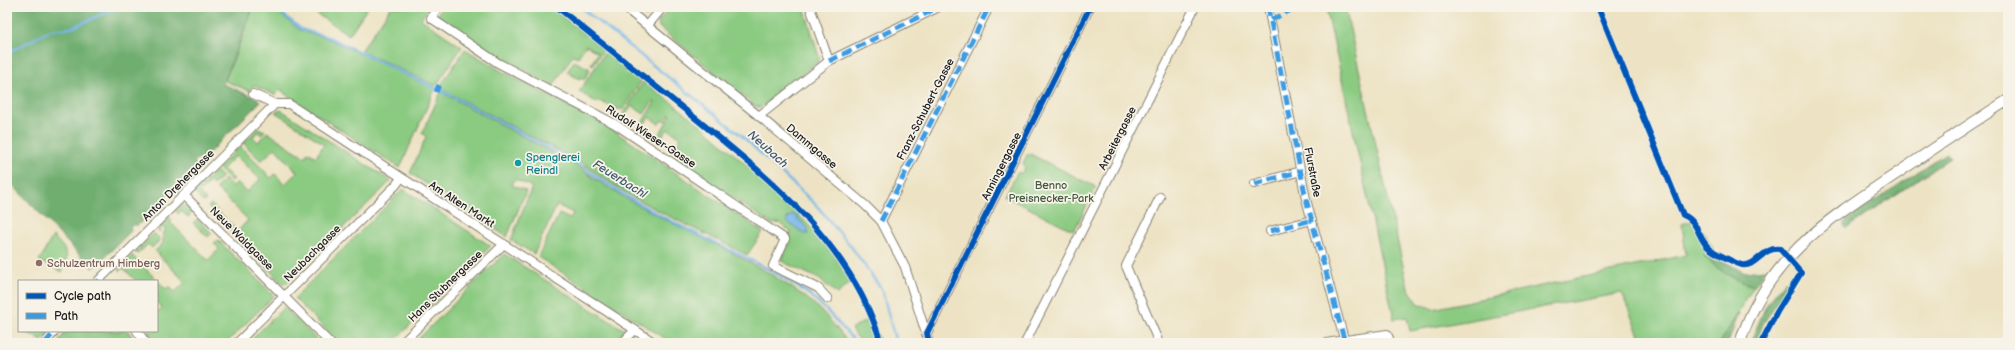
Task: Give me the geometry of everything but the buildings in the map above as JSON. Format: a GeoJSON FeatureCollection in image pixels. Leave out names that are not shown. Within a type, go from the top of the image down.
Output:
{"type":"FeatureCollection","features":[{"type":"Feature","properties":{"kind":"main road"},"geometry":{"type":"LineString","coordinates":[[1740,343],[1745,328],[1762,294],[1782,264],[1830,218],[2008,100]]}},
{"type":"Feature","properties":{"kind":"street","name":"Rudolf Wieser-Gasse"},"geometry":{"type":"LineString","coordinates":[[438,7],[431,18],[467,43],[498,63],[614,124],[785,239],[774,266],[818,288],[828,299]]}},
{"type":"Feature","properties":{"kind":"street","name":"Dammgasse"},"geometry":{"type":"LineString","coordinates":[[624,7],[759,116],[865,205],[881,221],[905,267],[929,343]]}},
{"type":"Feature","properties":{"kind":"street"},"geometry":{"type":"LineString","coordinates":[[648,25],[663,7]]}},
{"type":"Feature","properties":{"kind":"street"},"geometry":{"type":"LineString","coordinates":[[810,7],[829,61]]}},
{"type":"Feature","properties":{"kind":"street"},"geometry":{"type":"LineString","coordinates":[[759,116],[829,61],[939,7]]}},
{"type":"Feature","properties":{"kind":"street","name":"Franz-Schubert-Gasse"},"geometry":{"type":"LineString","coordinates":[[881,221],[989,7]]}},
{"type":"Feature","properties":{"kind":"street","name":"Anningergasse"},"geometry":{"type":"LineString","coordinates":[[927,333],[1090,7]]}},
{"type":"Feature","properties":{"kind":"street","name":"Arbeitergasse"},"geometry":{"type":"LineString","coordinates":[[1026,343],[1195,7]]}},
{"type":"Feature","properties":{"kind":"street","name":"Flurstraße"},"geometry":{"type":"LineString","coordinates":[[1268,7],[1312,220],[1344,339]]}},
{"type":"Feature","properties":{"kind":"street","name":"Am Alten Markt"},"geometry":{"type":"LineString","coordinates":[[253,94],[275,104],[289,104],[655,343]]}},
{"type":"Feature","properties":{"kind":"street","name":"Anton Drehergasse"},"geometry":{"type":"LineString","coordinates":[[99,280],[275,104]]}},
{"type":"Feature","properties":{"kind":"street"},"geometry":{"type":"LineString","coordinates":[[1254,184],[1301,171]]}},
{"type":"Feature","properties":{"kind":"street","name":"Neubachgasse"},"geometry":{"type":"LineString","coordinates":[[237,343],[396,185],[401,178]]}},
{"type":"Feature","properties":{"kind":"street","name":"Neue Waldgasse"},"geometry":{"type":"LineString","coordinates":[[184,195],[330,343]]}},
{"type":"Feature","properties":{"kind":"street"},"geometry":{"type":"LineString","coordinates":[[1159,343],[1126,266],[1160,198]]}},
{"type":"Feature","properties":{"kind":"street"},"geometry":{"type":"LineString","coordinates":[[1270,231],[1312,220]]}},
{"type":"Feature","properties":{"kind":"street","name":"Hans Stubnergasse"},"geometry":{"type":"LineString","coordinates":[[402,343],[504,244]]}},
{"type":"Feature","properties":{"kind":"street"},"geometry":{"type":"LineString","coordinates":[[622,343],[635,330]]}},
{"type":"Feature","properties":{"kind":"street"},"geometry":{"type":"LineString","coordinates":[[45,343],[54,332]]}},
{"type":"Feature","properties":{"kind":"street"},"geometry":{"type":"LineString","coordinates":[[138,332],[146,343]]}},
{"type":"Feature","properties":{"kind":"street"},"geometry":{"type":"LineString","coordinates":[[1326,343],[1344,339],[1387,334],[1391,343]]}},
{"type":"Feature","properties":{"kind":"green space"},"geometry":{"type":"Polygon","coordinates":[[[7,7],[253,7],[223,84],[258,99],[260,102],[201,161],[198,158],[194,162],[197,165],[137,226],[134,224],[130,228],[132,230],[93,269],[7,179],[7,7]]]}},
{"type":"Feature","properties":{"kind":"green space"},"geometry":{"type":"Polygon","coordinates":[[[254,7],[272,7],[300,30],[329,39],[435,89],[400,168],[285,94],[283,91],[280,90],[275,95],[253,85],[250,91],[225,81],[254,7]]]}},
{"type":"Feature","properties":{"kind":"green space"},"geometry":{"type":"Polygon","coordinates":[[[310,7],[368,7],[349,35],[309,9],[310,7]]]}},
{"type":"Feature","properties":{"kind":"green space"},"geometry":{"type":"Polygon","coordinates":[[[391,7],[429,7],[421,19],[462,47],[436,86],[361,51],[391,7]]]}},
{"type":"Feature","properties":{"kind":"green space"},"geometry":{"type":"Polygon","coordinates":[[[442,7],[551,7],[604,49],[593,65],[591,64],[598,53],[586,45],[578,57],[573,55],[553,86],[488,50],[439,18],[438,13],[442,7]]]}},
{"type":"Feature","properties":{"kind":"green space"},"geometry":{"type":"Polygon","coordinates":[[[634,7],[656,7],[646,17],[634,7]]]}},
{"type":"Feature","properties":{"kind":"green space"},"geometry":{"type":"Polygon","coordinates":[[[670,7],[804,7],[819,61],[761,107],[756,107],[659,27],[658,22],[670,7]]]}},
{"type":"Feature","properties":{"kind":"green space"},"geometry":{"type":"Polygon","coordinates":[[[1326,7],[1345,7],[1408,288],[1418,303],[1433,309],[1686,255],[1682,224],[1695,220],[1713,248],[1704,256],[1727,274],[1754,286],[1720,343],[1642,343],[1622,293],[1410,331],[1407,317],[1394,319],[1326,7]]]}},
{"type":"Feature","properties":{"kind":"green space"},"geometry":{"type":"Polygon","coordinates":[[[465,49],[503,72],[607,126],[763,232],[747,255],[642,202],[601,177],[582,163],[439,88],[465,49]]]}},
{"type":"Feature","properties":{"kind":"green space"},"geometry":{"type":"Polygon","coordinates":[[[606,51],[642,80],[622,110],[618,108],[617,110],[600,101],[598,103],[579,92],[606,51]]]}},
{"type":"Feature","properties":{"kind":"green space"},"geometry":{"type":"Polygon","coordinates":[[[574,61],[590,69],[584,80],[580,77],[579,79],[567,72],[574,61]]]}},
{"type":"Feature","properties":{"kind":"green space"},"geometry":{"type":"Polygon","coordinates":[[[644,81],[698,123],[769,184],[768,186],[792,207],[834,253],[851,282],[837,294],[819,279],[781,261],[790,241],[789,237],[791,232],[779,223],[772,224],[673,159],[677,151],[674,148],[681,138],[668,129],[661,138],[658,136],[671,115],[670,114],[665,121],[662,120],[659,124],[649,117],[642,128],[640,126],[655,102],[653,101],[644,114],[632,106],[624,117],[622,115],[644,81]]]}},
{"type":"Feature","properties":{"kind":"green space"},"geometry":{"type":"Polygon","coordinates":[[[441,92],[579,167],[634,203],[723,248],[781,280],[814,303],[849,343],[672,343],[538,257],[559,214],[570,219],[573,213],[557,205],[534,254],[511,240],[532,187],[515,179],[512,185],[526,191],[507,237],[410,173],[426,137],[422,133],[441,92]]]}},
{"type":"Feature","properties":{"kind":"green space"},"geometry":{"type":"Polygon","coordinates":[[[281,110],[391,181],[284,285],[225,225],[229,222],[238,231],[248,220],[216,188],[225,179],[232,187],[237,182],[247,192],[260,179],[236,156],[223,169],[234,179],[231,181],[218,168],[240,146],[271,178],[275,174],[285,184],[297,172],[275,148],[261,161],[243,143],[258,128],[265,131],[261,135],[258,132],[253,137],[258,142],[267,132],[305,157],[308,152],[316,157],[324,144],[275,112],[281,110]]]}},
{"type":"Feature","properties":{"kind":"green space","name":"Benno Preisnecker-Park"},"geometry":{"type":"Polygon","coordinates":[[[1028,153],[1096,187],[1074,231],[1005,196],[1017,173],[1022,173],[1025,167],[1023,163],[1028,153]]]}},
{"type":"Feature","properties":{"kind":"green space"},"geometry":{"type":"Polygon","coordinates":[[[1946,153],[1951,157],[1847,228],[1844,226],[1846,220],[1946,153]]]}},
{"type":"Feature","properties":{"kind":"green space"},"geometry":{"type":"Polygon","coordinates":[[[216,170],[222,177],[213,185],[210,182],[199,193],[206,200],[203,202],[194,193],[216,170]]]}},
{"type":"Feature","properties":{"kind":"green space"},"geometry":{"type":"Polygon","coordinates":[[[403,189],[491,246],[392,343],[339,343],[294,298],[403,189]]]}},
{"type":"Feature","properties":{"kind":"green space"},"geometry":{"type":"Polygon","coordinates":[[[183,204],[192,213],[188,217],[181,211],[178,214],[175,211],[183,204]]]}},
{"type":"Feature","properties":{"kind":"green space"},"geometry":{"type":"Polygon","coordinates":[[[211,204],[226,219],[223,222],[208,207],[211,204]]]}},
{"type":"Feature","properties":{"kind":"green space"},"geometry":{"type":"Polygon","coordinates":[[[169,217],[172,220],[170,222],[208,260],[219,249],[214,243],[218,240],[274,296],[226,343],[156,343],[148,332],[158,332],[158,311],[162,307],[158,304],[158,281],[166,289],[169,286],[175,292],[185,282],[155,251],[163,243],[162,234],[166,231],[162,227],[159,230],[160,233],[157,230],[169,217]]]}},
{"type":"Feature","properties":{"kind":"green space"},"geometry":{"type":"Polygon","coordinates":[[[197,219],[212,233],[208,237],[193,223],[197,219]]]}},
{"type":"Feature","properties":{"kind":"green space"},"geometry":{"type":"Polygon","coordinates":[[[154,233],[159,238],[158,242],[152,248],[148,244],[138,254],[135,252],[154,233]]]}},
{"type":"Feature","properties":{"kind":"green space"},"geometry":{"type":"Polygon","coordinates":[[[53,236],[64,249],[67,256],[62,272],[39,261],[53,236]]]}},
{"type":"Feature","properties":{"kind":"green space"},"geometry":{"type":"Polygon","coordinates":[[[1708,252],[1743,272],[1766,270],[1754,286],[1733,278],[1721,270],[1704,255],[1708,252]]]}},
{"type":"Feature","properties":{"kind":"green space"},"geometry":{"type":"Polygon","coordinates":[[[504,254],[625,330],[611,343],[414,343],[504,254]]]}},
{"type":"Feature","properties":{"kind":"green space"},"geometry":{"type":"Polygon","coordinates":[[[132,255],[157,280],[135,280],[123,268],[120,271],[118,269],[125,262],[131,267],[133,264],[128,259],[132,255]]]}},
{"type":"Feature","properties":{"kind":"green space"},"geometry":{"type":"Polygon","coordinates":[[[1791,281],[1763,324],[1756,343],[1750,343],[1766,306],[1784,282],[1791,281]]]}},
{"type":"Feature","properties":{"kind":"green space"},"geometry":{"type":"Polygon","coordinates":[[[284,307],[320,343],[248,343],[284,307]]]}},
{"type":"Feature","properties":{"kind":"green space"},"geometry":{"type":"Polygon","coordinates":[[[1739,313],[1728,343],[1720,343],[1739,313]]]}},
{"type":"Feature","properties":{"kind":"green space"},"geometry":{"type":"Polygon","coordinates":[[[871,318],[880,343],[862,343],[851,329],[871,318]]]}},
{"type":"Feature","properties":{"kind":"green space"},"geometry":{"type":"Polygon","coordinates":[[[27,332],[50,332],[42,341],[27,332]]]}},
{"type":"Feature","properties":{"kind":"green space"},"geometry":{"type":"Polygon","coordinates":[[[65,332],[129,332],[134,340],[132,343],[61,343],[59,341],[65,332]]]}},
{"type":"Feature","properties":{"kind":"water"},"geometry":{"type":"Polygon","coordinates":[[[794,214],[808,229],[808,234],[805,234],[787,222],[787,218],[794,214]]]}},
{"type":"Feature","properties":{"kind":"waterway","name":"Feuerbachl"},"geometry":{"type":"LineString","coordinates":[[7,53],[51,30],[71,28],[118,7]]}},
{"type":"Feature","properties":{"kind":"waterway","name":"Feuerbachl"},"geometry":{"type":"LineString","coordinates":[[274,7],[301,29],[330,38],[452,96],[580,165],[623,194],[654,212],[784,278],[816,300],[857,343]]}},
{"type":"Feature","properties":{"kind":"waterway","name":"Neubach"},"geometry":{"type":"LineString","coordinates":[[580,7],[741,135],[816,205],[850,245],[882,290],[896,343]]}},
{"type":"Feature","properties":{"kind":"marked path"},"geometry":{"type":"LineString","coordinates":[[829,61],[939,7]]}},
{"type":"Feature","properties":{"kind":"marked path"},"geometry":{"type":"LineString","coordinates":[[881,221],[989,7]]}},
{"type":"Feature","properties":{"kind":"marked path"},"geometry":{"type":"LineString","coordinates":[[1268,7],[1306,199],[1344,339]]}},
{"type":"Feature","properties":{"kind":"marked path"},"geometry":{"type":"LineString","coordinates":[[1271,20],[1297,7]]}},
{"type":"Feature","properties":{"kind":"marked path"},"geometry":{"type":"LineString","coordinates":[[436,92],[439,85]]}},
{"type":"Feature","properties":{"kind":"marked path"},"geometry":{"type":"LineString","coordinates":[[1254,184],[1301,171]]}},
{"type":"Feature","properties":{"kind":"marked path"},"geometry":{"type":"LineString","coordinates":[[1270,231],[1312,220]]}},
{"type":"Feature","properties":{"kind":"marked path"},"geometry":{"type":"LineString","coordinates":[[45,343],[54,332]]}},
{"type":"Feature","properties":{"kind":"cycle path"},"geometry":{"type":"LineString","coordinates":[[557,7],[689,113],[777,187],[828,243],[849,273],[867,307],[881,343]]}},
{"type":"Feature","properties":{"kind":"cycle path"},"geometry":{"type":"LineString","coordinates":[[929,343],[927,333],[1090,7]]}},
{"type":"Feature","properties":{"kind":"cycle path"},"geometry":{"type":"LineString","coordinates":[[1598,7],[1683,215],[1692,221],[1705,244],[1715,252],[1742,265],[1751,263],[1769,251],[1780,249],[1801,273],[1777,312],[1761,343]]}},
{"type":"Feature","properties":{"kind":"place","name":"Spenglerei Reindl"},"geometry":{"type":"Point","coordinates":[518,163]}},
{"type":"Feature","properties":{"kind":"place","name":"Schulzentrum Himberg"},"geometry":{"type":"Point","coordinates":[39,263]}}]}
